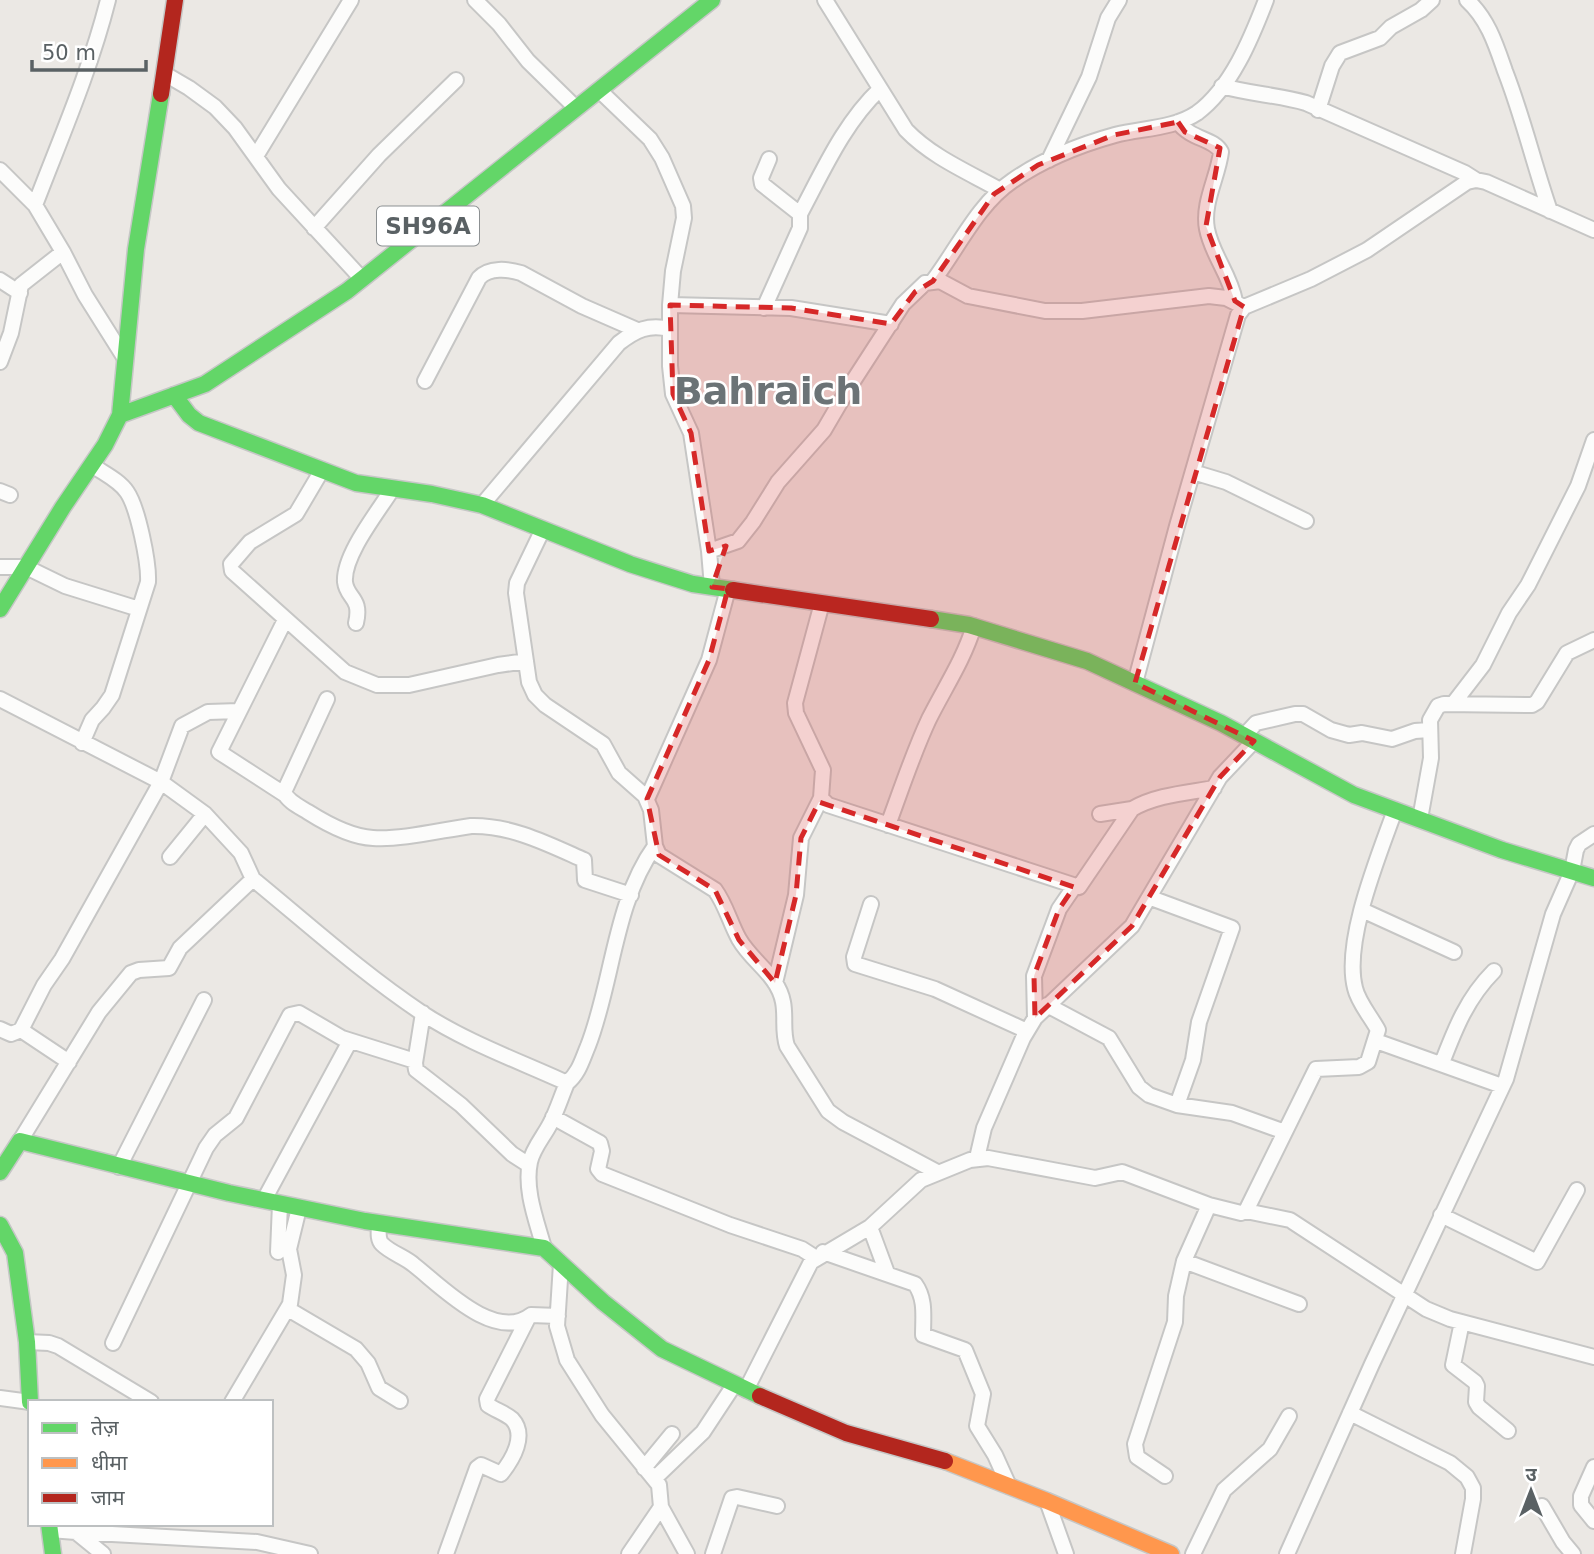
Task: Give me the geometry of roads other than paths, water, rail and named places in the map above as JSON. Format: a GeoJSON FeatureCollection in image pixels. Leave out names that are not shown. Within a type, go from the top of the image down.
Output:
{"type":"FeatureCollection","features":[{"type":"Feature","properties":{"kind":"street"},"geometry":{"type":"LineString","coordinates":[[35,205],[88,70],[108,0]]}},
{"type":"Feature","properties":{"kind":"street"},"geometry":{"type":"LineString","coordinates":[[0,609],[106,445],[120,415],[136,249],[175,0]]}},
{"type":"Feature","properties":{"kind":"street"},"geometry":{"type":"LineString","coordinates":[[256,156],[351,0]]}},
{"type":"Feature","properties":{"kind":"street"},"geometry":{"type":"LineString","coordinates":[[475,0],[499,24],[528,61],[576,108]]}},
{"type":"Feature","properties":{"kind":"street","name":"SH96A"},"geometry":{"type":"LineString","coordinates":[[120,415],[205,384],[362,279],[712,0]]}},
{"type":"Feature","properties":{"kind":"street"},"geometry":{"type":"LineString","coordinates":[[825,0],[906,130],[918,142],[1000,190]]}},
{"type":"Feature","properties":{"kind":"street"},"geometry":{"type":"LineString","coordinates":[[1049,160],[1089,78],[1108,18],[1119,0]]}},
{"type":"Feature","properties":{"kind":"street"},"geometry":{"type":"LineString","coordinates":[[933,281],[987,204],[1000,190],[1038,164],[1114,135],[1178,122],[1198,112],[1222,86],[1241,55],[1266,0]]}},
{"type":"Feature","properties":{"kind":"street"},"geometry":{"type":"LineString","coordinates":[[1318,110],[1332,66],[1340,53],[1380,38],[1395,24],[1421,10],[1432,0]]}},
{"type":"Feature","properties":{"kind":"street"},"geometry":{"type":"LineString","coordinates":[[1467,0],[1490,32],[1524,124],[1550,211]]}},
{"type":"Feature","properties":{"kind":"street"},"geometry":{"type":"LineString","coordinates":[[165,74],[215,107],[256,156],[279,189],[362,279]]}},
{"type":"Feature","properties":{"kind":"street"},"geometry":{"type":"LineString","coordinates":[[314,228],[379,155],[456,80]]}},
{"type":"Feature","properties":{"kind":"street"},"geometry":{"type":"LineString","coordinates":[[1222,86],[1255,94],[1287,97],[1594,230]]}},
{"type":"Feature","properties":{"kind":"street"},"geometry":{"type":"LineString","coordinates":[[764,308],[800,228],[800,214],[852,121],[880,89]]}},
{"type":"Feature","properties":{"kind":"street"},"geometry":{"type":"LineString","coordinates":[[598,90],[650,139],[662,158],[683,206],[684,218],[673,271],[670,305],[673,394],[691,433],[709,551],[720,588]]}},
{"type":"Feature","properties":{"kind":"street"},"geometry":{"type":"LineString","coordinates":[[1135,683],[1238,315],[1231,304],[1232,285],[1216,255],[1206,226],[1207,210],[1221,152],[1218,146],[1184,131],[1178,122]]}},
{"type":"Feature","properties":{"kind":"street"},"geometry":{"type":"LineString","coordinates":[[769,159],[761,178],[762,184],[800,214]]}},
{"type":"Feature","properties":{"kind":"street"},"geometry":{"type":"LineString","coordinates":[[0,170],[35,205],[85,295],[124,357]]}},
{"type":"Feature","properties":{"kind":"street"},"geometry":{"type":"LineString","coordinates":[[709,551],[738,541],[754,522],[778,482],[824,430],[903,304],[925,283],[940,281],[968,296],[1045,311],[1082,311],[1187,297],[1231,304],[1311,279],[1367,250],[1467,182],[1476,180]]}},
{"type":"Feature","properties":{"kind":"street"},"geometry":{"type":"LineString","coordinates":[[0,362],[7,348],[24,282],[63,252]]}},
{"type":"Feature","properties":{"kind":"street"},"geometry":{"type":"LineString","coordinates":[[425,381],[484,272],[521,273],[582,306],[637,330]]}},
{"type":"Feature","properties":{"kind":"street"},"geometry":{"type":"LineString","coordinates":[[0,280],[20,293]]}},
{"type":"Feature","properties":{"kind":"street"},"geometry":{"type":"LineString","coordinates":[[670,305],[822,312],[891,324]]}},
{"type":"Feature","properties":{"kind":"street"},"geometry":{"type":"LineString","coordinates":[[482,505],[619,342],[637,330],[658,327],[670,329]]}},
{"type":"Feature","properties":{"kind":"street"},"geometry":{"type":"LineString","coordinates":[[174,395],[189,415],[199,423],[356,483],[482,505],[630,564],[693,584],[974,626],[1087,661],[1249,738],[1354,795],[1503,850],[1594,878]]}},
{"type":"Feature","properties":{"kind":"street"},"geometry":{"type":"LineString","coordinates":[[1452,704],[1483,665],[1509,613],[1528,585],[1578,486],[1589,470],[1594,440]]}},
{"type":"Feature","properties":{"kind":"street"},"geometry":{"type":"LineString","coordinates":[[82,743],[92,720],[111,695],[148,582],[149,569],[133,503],[126,490],[92,466]]}},
{"type":"Feature","properties":{"kind":"street"},"geometry":{"type":"LineString","coordinates":[[322,470],[296,514],[250,542],[231,564],[232,572],[345,672],[377,685],[409,685],[526,661]]}},
{"type":"Feature","properties":{"kind":"street"},"geometry":{"type":"LineString","coordinates":[[1193,471],[1226,482],[1306,522]]}},
{"type":"Feature","properties":{"kind":"street"},"geometry":{"type":"LineString","coordinates":[[356,623],[358,606],[345,585],[347,563],[393,488]]}},
{"type":"Feature","properties":{"kind":"street"},"geometry":{"type":"LineString","coordinates":[[542,531],[517,583],[516,593],[529,682],[535,695],[545,705],[603,744],[619,773],[647,799],[659,855],[715,890],[724,903],[739,940],[775,983],[784,1003],[784,1034],[787,1046],[828,1111],[843,1122],[937,1172]]}},
{"type":"Feature","properties":{"kind":"street"},"geometry":{"type":"LineString","coordinates":[[647,799],[709,660],[726,546]]}},
{"type":"Feature","properties":{"kind":"street"},"geometry":{"type":"LineString","coordinates":[[0,566],[26,567],[65,586],[139,609]]}},
{"type":"Feature","properties":{"kind":"street"},"geometry":{"type":"LineString","coordinates":[[775,983],[796,895],[801,838],[821,798],[823,770],[799,722],[795,703],[822,603]]}},
{"type":"Feature","properties":{"kind":"street"},"geometry":{"type":"LineString","coordinates":[[285,620],[219,752],[324,822],[365,837],[386,838],[478,825],[529,836],[584,860],[585,880],[631,895]]}},
{"type":"Feature","properties":{"kind":"street"},"geometry":{"type":"LineString","coordinates":[[888,825],[920,740],[963,657],[974,626]]}},
{"type":"Feature","properties":{"kind":"street"},"geometry":{"type":"LineString","coordinates":[[1420,819],[1431,758],[1430,720],[1438,706],[1532,705],[1537,702],[1567,653],[1594,640]]}},
{"type":"Feature","properties":{"kind":"street"},"geometry":{"type":"LineString","coordinates":[[0,699],[161,782],[205,814],[241,853],[253,879],[378,981],[423,1013],[449,1029],[567,1083]]}},
{"type":"Feature","properties":{"kind":"street"},"geometry":{"type":"LineString","coordinates":[[284,794],[327,699]]}},
{"type":"Feature","properties":{"kind":"street"},"geometry":{"type":"LineString","coordinates":[[0,1029],[15,1034],[21,1030],[161,782],[182,726],[208,712],[239,711]]}},
{"type":"Feature","properties":{"kind":"street"},"geometry":{"type":"LineString","coordinates":[[977,1158],[984,1128],[1035,1018],[1121,939],[1151,898],[1214,788],[1249,738],[1255,723],[1303,714],[1331,730],[1349,735],[1362,733],[1392,739],[1415,731],[1429,730]]}},
{"type":"Feature","properties":{"kind":"street"},"geometry":{"type":"LineString","coordinates":[[821,798],[828,805],[1074,887],[1082,886],[1118,827],[1132,810],[1159,798],[1214,788]]}},
{"type":"Feature","properties":{"kind":"street"},"geometry":{"type":"LineString","coordinates":[[1100,814],[1132,810]]}},
{"type":"Feature","properties":{"kind":"street"},"geometry":{"type":"LineString","coordinates":[[1246,1211],[1316,1069],[1364,1066],[1376,1041],[1378,1030],[1355,988],[1353,948],[1369,881],[1395,810]]}},
{"type":"Feature","properties":{"kind":"street"},"geometry":{"type":"LineString","coordinates":[[170,857],[205,814]]}},
{"type":"Feature","properties":{"kind":"street"},"geometry":{"type":"LineString","coordinates":[[1287,1554],[1404,1293],[1502,1086],[1553,914],[1572,871],[1579,844],[1594,834]]}},
{"type":"Feature","properties":{"kind":"street"},"geometry":{"type":"LineString","coordinates":[[655,846],[643,862],[631,895],[594,1031],[578,1070],[567,1083],[529,1165],[529,1184],[544,1248],[603,1302],[662,1349],[740,1388],[846,1433],[939,1459],[1171,1554]]}},
{"type":"Feature","properties":{"kind":"street"},"geometry":{"type":"LineString","coordinates":[[0,1172],[99,1012],[131,973],[169,968],[180,948],[253,879]]}},
{"type":"Feature","properties":{"kind":"street"},"geometry":{"type":"LineString","coordinates":[[1035,1018],[1034,976],[1059,909],[1074,887]]}},
{"type":"Feature","properties":{"kind":"street"},"geometry":{"type":"LineString","coordinates":[[1151,898],[1232,928],[1199,1022],[1193,1060],[1177,1105]]}},
{"type":"Feature","properties":{"kind":"street"},"geometry":{"type":"LineString","coordinates":[[871,904],[854,957],[855,964],[935,989],[1027,1031]]}},
{"type":"Feature","properties":{"kind":"street"},"geometry":{"type":"LineString","coordinates":[[1362,910],[1454,952]]}},
{"type":"Feature","properties":{"kind":"street"},"geometry":{"type":"LineString","coordinates":[[1441,1063],[1470,999],[1494,971]]}},
{"type":"Feature","properties":{"kind":"street"},"geometry":{"type":"LineString","coordinates":[[119,1167],[204,1000]]}},
{"type":"Feature","properties":{"kind":"street"},"geometry":{"type":"LineString","coordinates":[[1048,1005],[1109,1038],[1139,1087],[1149,1095],[1177,1105],[1232,1113],[1285,1132]]}},
{"type":"Feature","properties":{"kind":"street"},"geometry":{"type":"LineString","coordinates":[[113,1343],[210,1141],[236,1118],[290,1015],[299,1013],[350,1041],[415,1061]]}},
{"type":"Feature","properties":{"kind":"street"},"geometry":{"type":"LineString","coordinates":[[423,1013],[416,1070],[461,1105],[512,1154],[529,1165]]}},
{"type":"Feature","properties":{"kind":"street"},"geometry":{"type":"LineString","coordinates":[[21,1030],[69,1062]]}},
{"type":"Feature","properties":{"kind":"street"},"geometry":{"type":"LineString","coordinates":[[278,1252],[272,1202],[350,1041]]}},
{"type":"Feature","properties":{"kind":"street"},"geometry":{"type":"LineString","coordinates":[[1376,1041],[1502,1086]]}},
{"type":"Feature","properties":{"kind":"street"},"geometry":{"type":"LineString","coordinates":[[553,1117],[600,1143],[602,1151],[598,1169],[602,1174],[730,1225],[915,1283],[922,1292],[923,1335],[965,1350],[983,1394],[977,1426],[995,1455],[1009,1486]]}},
{"type":"Feature","properties":{"kind":"street"},"geometry":{"type":"LineString","coordinates":[[20,1141],[119,1167],[299,1208],[544,1248]]}},
{"type":"Feature","properties":{"kind":"street"},"geometry":{"type":"LineString","coordinates":[[649,1473],[703,1432],[740,1388],[804,1271],[819,1255],[870,1227],[914,1185],[937,1172],[977,1158],[1095,1178],[1122,1172],[1209,1205],[1290,1220],[1426,1308],[1462,1322],[1594,1357]]}},
{"type":"Feature","properties":{"kind":"street"},"geometry":{"type":"LineString","coordinates":[[1441,1215],[1537,1262],[1577,1190]]}},
{"type":"Feature","properties":{"kind":"street"},"geometry":{"type":"LineString","coordinates":[[1165,1476],[1137,1457],[1135,1444],[1175,1322],[1176,1296],[1184,1261],[1209,1205]]}},
{"type":"Feature","properties":{"kind":"street"},"geometry":{"type":"LineString","coordinates":[[233,1400],[288,1309],[294,1288],[289,1250],[299,1208]]}},
{"type":"Feature","properties":{"kind":"street"},"geometry":{"type":"LineString","coordinates":[[379,1223],[379,1238],[382,1244],[481,1315],[516,1323],[536,1315],[558,1316]]}},
{"type":"Feature","properties":{"kind":"street"},"geometry":{"type":"LineString","coordinates":[[0,1225],[15,1253],[27,1342],[30,1400]]}},
{"type":"Feature","properties":{"kind":"street"},"geometry":{"type":"LineString","coordinates":[[870,1227],[887,1273]]}},
{"type":"Feature","properties":{"kind":"street"},"geometry":{"type":"LineString","coordinates":[[1184,1261],[1299,1304]]}},
{"type":"Feature","properties":{"kind":"street"},"geometry":{"type":"LineString","coordinates":[[561,1264],[557,1326],[568,1360],[602,1415],[659,1485],[661,1507],[687,1554]]}},
{"type":"Feature","properties":{"kind":"street"},"geometry":{"type":"LineString","coordinates":[[288,1309],[356,1349],[368,1363],[379,1388],[400,1401]]}},
{"type":"Feature","properties":{"kind":"street"},"geometry":{"type":"LineString","coordinates":[[446,1554],[477,1468],[481,1465],[501,1474],[519,1441],[519,1429],[511,1418],[488,1405],[487,1399],[528,1318]]}},
{"type":"Feature","properties":{"kind":"street"},"geometry":{"type":"LineString","coordinates":[[1462,1322],[1454,1367],[1475,1382],[1479,1408],[1508,1431]]}},
{"type":"Feature","properties":{"kind":"street"},"geometry":{"type":"LineString","coordinates":[[27,1342],[58,1346],[148,1400]]}},
{"type":"Feature","properties":{"kind":"street"},"geometry":{"type":"LineString","coordinates":[[0,1398],[28,1402]]}},
{"type":"Feature","properties":{"kind":"street"},"geometry":{"type":"LineString","coordinates":[[1350,1413],[1450,1463],[1467,1477],[1473,1488],[1473,1499],[1463,1554]]}},
{"type":"Feature","properties":{"kind":"street"},"geometry":{"type":"LineString","coordinates":[[1193,1554],[1224,1490],[1270,1449],[1290,1416]]}},
{"type":"Feature","properties":{"kind":"street"},"geometry":{"type":"LineString","coordinates":[[649,1473],[672,1434]]}},
{"type":"Feature","properties":{"kind":"street"},"geometry":{"type":"LineString","coordinates":[[1594,1467],[1581,1496],[1581,1505],[1594,1521]]}},
{"type":"Feature","properties":{"kind":"street"},"geometry":{"type":"LineString","coordinates":[[713,1554],[734,1496],[777,1506]]}},
{"type":"Feature","properties":{"kind":"street"},"geometry":{"type":"LineString","coordinates":[[1047,1501],[1066,1554]]}},
{"type":"Feature","properties":{"kind":"street"},"geometry":{"type":"LineString","coordinates":[[1542,1506],[1573,1554]]}},
{"type":"Feature","properties":{"kind":"street"},"geometry":{"type":"LineString","coordinates":[[629,1554],[661,1507]]}},
{"type":"Feature","properties":{"kind":"street"},"geometry":{"type":"LineString","coordinates":[[53,1554],[49,1527],[76,1532],[139,1529],[257,1542],[310,1554]]}},
{"type":"Feature","properties":{"kind":"street"},"geometry":{"type":"LineString","coordinates":[[76,1532],[103,1554]]}},
{"type":"Feature","properties":{"kind":"district","name":"Bahraich"},"geometry":{"type":"Point","coordinates":[768,391]}}]}
